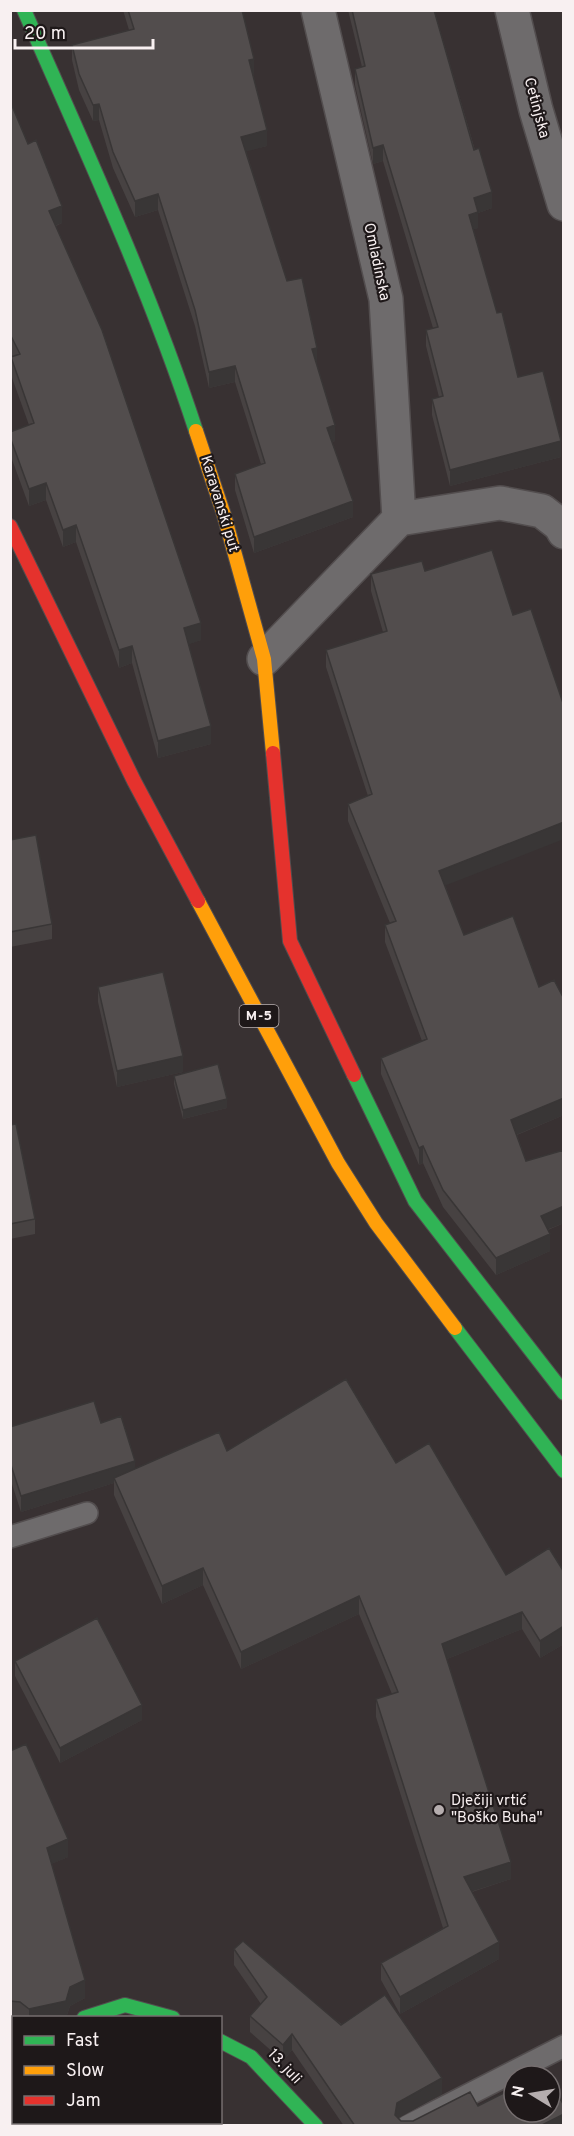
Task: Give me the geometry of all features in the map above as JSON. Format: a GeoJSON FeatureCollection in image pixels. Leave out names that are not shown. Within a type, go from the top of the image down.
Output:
{"type":"FeatureCollection","features":[{"type":"Feature","properties":{"kind":"street","name":"Karavanski put"},"geometry":{"type":"LineString","coordinates":[[24,10],[114,216],[179,379],[224,515],[264,659],[290,941],[416,1201],[564,1394]]}},
{"type":"Feature","properties":{"kind":"street","name":"Omladinska"},"geometry":{"type":"LineString","coordinates":[[318,10],[386,299],[399,519]]}},
{"type":"Feature","properties":{"kind":"street","name":"Cetinjska"},"geometry":{"type":"LineString","coordinates":[[512,10],[536,110],[564,204]]}},
{"type":"Feature","properties":{"kind":"street"},"geometry":{"type":"LineString","coordinates":[[264,659],[399,519],[500,503],[542,511],[562,524]]}},
{"type":"Feature","properties":{"kind":"street","name":"M-5"},"geometry":{"type":"LineString","coordinates":[[10,526],[134,781],[338,1163],[376,1222],[564,1471]]}},
{"type":"Feature","properties":{"kind":"street"},"geometry":{"type":"LineString","coordinates":[[90,2016],[125,2005],[165,2016]]}},
{"type":"Feature","properties":{"kind":"street","name":"13. juli"},"geometry":{"type":"LineString","coordinates":[[222,2043],[251,2057],[316,2126]]}},
{"type":"Feature","properties":{"kind":"lane"},"geometry":{"type":"LineString","coordinates":[[10,1537],[87,1512]]}},
{"type":"Feature","properties":{"kind":"lane"},"geometry":{"type":"LineString","coordinates":[[407,2126],[564,2046]]}},
{"type":"Feature","properties":{"kind":"building"},"geometry":{"type":"Polygon","coordinates":[[[128,10],[242,10],[254,59],[249,60],[267,130],[241,137],[287,281],[302,278],[317,348],[312,349],[335,425],[327,428],[353,501],[254,537],[235,474],[265,463],[235,366],[209,372],[195,310],[158,194],[135,201],[113,152],[99,104],[93,105],[79,74],[72,45],[134,29],[128,10]]]}},
{"type":"Feature","properties":{"kind":"building"},"geometry":{"type":"Polygon","coordinates":[[[352,10],[434,10],[474,150],[479,148],[492,192],[474,198],[478,212],[469,215],[497,313],[502,312],[518,377],[543,371],[561,441],[450,470],[432,399],[443,396],[426,330],[438,327],[383,145],[373,148],[355,69],[365,66],[352,10]]]}},
{"type":"Feature","properties":{"kind":"building"},"geometry":{"type":"Polygon","coordinates":[[[10,101],[28,144],[36,140],[62,206],[49,211],[102,330],[201,623],[184,628],[211,726],[158,741],[132,646],[119,650],[76,525],[63,530],[46,483],[29,489],[10,437],[10,432],[34,423],[11,357],[20,354],[10,334],[10,101]]]}},
{"type":"Feature","properties":{"kind":"building"},"geometry":{"type":"Polygon","coordinates":[[[492,550],[513,615],[531,609],[564,706],[564,822],[439,871],[464,935],[513,916],[539,987],[554,980],[564,999],[564,1098],[511,1120],[526,1161],[564,1150],[564,1206],[541,1216],[550,1234],[496,1258],[443,1190],[423,1146],[419,1148],[381,1058],[427,1039],[385,925],[396,921],[348,804],[372,794],[326,650],[387,631],[371,574],[422,561],[425,571],[492,550]]]}},
{"type":"Feature","properties":{"kind":"building"},"geometry":{"type":"Polygon","coordinates":[[[36,835],[52,924],[10,932],[10,840],[36,835]]]}},
{"type":"Feature","properties":{"kind":"building"},"geometry":{"type":"Polygon","coordinates":[[[163,972],[183,1056],[117,1071],[98,987],[163,972]]]}},
{"type":"Feature","properties":{"kind":"building"},"geometry":{"type":"Polygon","coordinates":[[[218,1064],[227,1099],[183,1110],[174,1076],[218,1064]]]}},
{"type":"Feature","properties":{"kind":"building"},"geometry":{"type":"Polygon","coordinates":[[[16,1124],[35,1219],[10,1224],[10,1125],[16,1124]]]}},
{"type":"Feature","properties":{"kind":"building"},"geometry":{"type":"Polygon","coordinates":[[[346,1379],[396,1463],[429,1443],[506,1575],[549,1548],[564,1572],[564,1626],[540,1641],[522,1612],[442,1644],[511,1862],[464,1877],[499,1942],[400,1997],[381,1963],[448,1926],[376,1699],[398,1692],[359,1596],[241,1652],[203,1568],[162,1586],[114,1478],[219,1432],[227,1451],[346,1379]]]}},
{"type":"Feature","properties":{"kind":"building"},"geometry":{"type":"Polygon","coordinates":[[[94,1401],[101,1423],[121,1416],[135,1461],[21,1496],[10,1462],[10,1427],[94,1401]]]}},
{"type":"Feature","properties":{"kind":"building"},"geometry":{"type":"Polygon","coordinates":[[[97,1618],[142,1705],[60,1748],[15,1661],[97,1618]]]}},
{"type":"Feature","properties":{"kind":"building"},"geometry":{"type":"Polygon","coordinates":[[[26,1744],[68,1839],[47,1848],[85,1980],[70,1987],[66,2001],[29,2009],[20,2002],[10,2001],[10,1751],[26,1744]]]}},
{"type":"Feature","properties":{"kind":"building"},"geometry":{"type":"Polygon","coordinates":[[[243,1941],[341,2025],[385,1995],[442,2078],[397,2103],[395,2115],[401,2121],[413,2121],[470,2092],[478,2106],[502,2094],[502,2124],[544,2124],[540,2126],[355,2126],[292,2034],[283,2045],[250,2016],[267,1997],[234,1949],[243,1941]]]}},
{"type":"Feature","properties":{"kind":"building"},"geometry":{"type":"Polygon","coordinates":[[[10,2060],[12,2060],[12,2124],[51,2124],[10,2126],[10,2060]]]}},
{"type":"Feature","properties":{"kind":"traffic: fast"},"geometry":{"type":"LineString","coordinates":[[24,10],[137,271],[196,431]]}},
{"type":"Feature","properties":{"kind":"traffic: fast"},"geometry":{"type":"LineString","coordinates":[[354,1075],[415,1201],[564,1393]]}},
{"type":"Feature","properties":{"kind":"traffic: fast"},"geometry":{"type":"LineString","coordinates":[[455,1328],[564,1471]]}},
{"type":"Feature","properties":{"kind":"traffic: fast"},"geometry":{"type":"LineString","coordinates":[[90,2016],[125,2005],[166,2016]]}},
{"type":"Feature","properties":{"kind":"traffic: fast"},"geometry":{"type":"LineString","coordinates":[[222,2042],[251,2057],[316,2126]]}},
{"type":"Feature","properties":{"kind":"traffic: slow"},"geometry":{"type":"LineString","coordinates":[[196,431],[224,515],[264,659],[273,753]]}},
{"type":"Feature","properties":{"kind":"traffic: slow"},"geometry":{"type":"LineString","coordinates":[[198,901],[338,1163],[376,1223],[455,1328]]}},
{"type":"Feature","properties":{"kind":"traffic: jam"},"geometry":{"type":"LineString","coordinates":[[10,526],[134,781],[198,901]]}},
{"type":"Feature","properties":{"kind":"traffic: jam"},"geometry":{"type":"LineString","coordinates":[[273,753],[290,941],[354,1075]]}},
{"type":"Feature","properties":{"kind":"place","name":"Dječiji vrtić \"Boško Buha\""},"geometry":{"type":"Point","coordinates":[439,1810]}}]}
